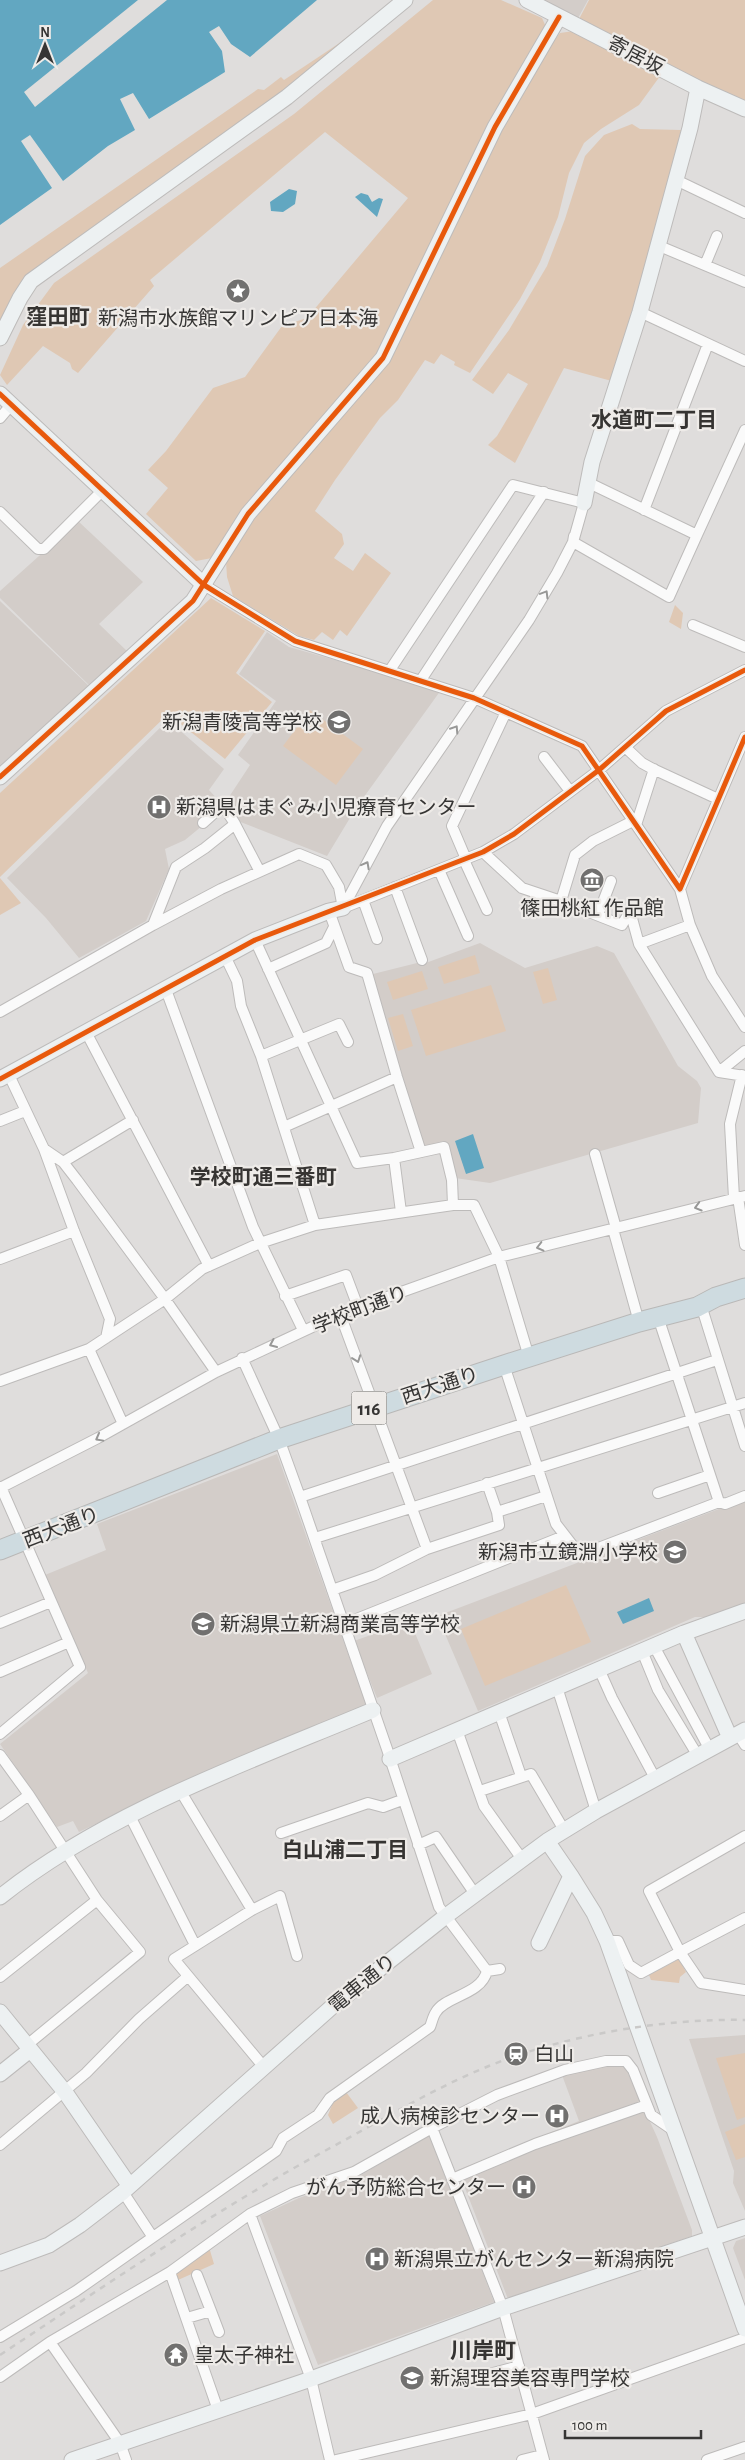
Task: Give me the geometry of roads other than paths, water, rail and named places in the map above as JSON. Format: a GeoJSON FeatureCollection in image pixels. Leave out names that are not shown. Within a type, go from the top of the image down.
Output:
{"type":"FeatureCollection","features":[{"type":"Feature","properties":{"kind":"highway","name":"西大通り"},"geometry":{"type":"LineString","coordinates":[[0,1550],[279,1439],[374,1406],[528,1357],[639,1322],[701,1305],[745,1288]]}},
{"type":"Feature","properties":{"kind":"street"},"geometry":{"type":"LineString","coordinates":[[0,338],[20,298],[31,282],[287,97],[405,0]]}},
{"type":"Feature","properties":{"kind":"street","name":"寄居坂"},"geometry":{"type":"LineString","coordinates":[[528,0],[698,88],[745,108]]}},
{"type":"Feature","properties":{"kind":"street"},"geometry":{"type":"LineString","coordinates":[[0,777],[193,601],[248,514],[383,358],[494,127],[559,16]]}},
{"type":"Feature","properties":{"kind":"street"},"geometry":{"type":"LineString","coordinates":[[336,909],[387,826],[440,752],[474,698],[529,620],[557,573],[572,542],[584,502],[587,482],[640,312],[676,180],[698,88]]}},
{"type":"Feature","properties":{"kind":"street"},"geometry":{"type":"LineString","coordinates":[[676,180],[745,213]]}},
{"type":"Feature","properties":{"kind":"street"},"geometry":{"type":"LineString","coordinates":[[705,265],[717,236]]}},
{"type":"Feature","properties":{"kind":"street"},"geometry":{"type":"LineString","coordinates":[[657,245],[745,282]]}},
{"type":"Feature","properties":{"kind":"street"},"geometry":{"type":"LineString","coordinates":[[640,312],[745,361]]}},
{"type":"Feature","properties":{"kind":"street"},"geometry":{"type":"LineString","coordinates":[[644,510],[708,344]]}},
{"type":"Feature","properties":{"kind":"street"},"geometry":{"type":"LineString","coordinates":[[0,394],[204,585],[295,641],[474,698],[582,746],[680,889],[690,925],[712,976],[745,1027]]}},
{"type":"Feature","properties":{"kind":"street"},"geometry":{"type":"LineString","coordinates":[[0,418],[11,405]]}},
{"type":"Feature","properties":{"kind":"street"},"geometry":{"type":"LineString","coordinates":[[572,542],[669,598],[745,430]]}},
{"type":"Feature","properties":{"kind":"street"},"geometry":{"type":"LineString","coordinates":[[587,482],[697,535]]}},
{"type":"Feature","properties":{"kind":"street"},"geometry":{"type":"LineString","coordinates":[[390,670],[513,485],[584,502]]}},
{"type":"Feature","properties":{"kind":"street"},"geometry":{"type":"LineString","coordinates":[[0,512],[38,549],[44,549],[103,490]]}},
{"type":"Feature","properties":{"kind":"street"},"geometry":{"type":"LineString","coordinates":[[421,680],[544,492]]}},
{"type":"Feature","properties":{"kind":"street"},"geometry":{"type":"LineString","coordinates":[[693,625],[745,647]]}},
{"type":"Feature","properties":{"kind":"street"},"geometry":{"type":"LineString","coordinates":[[106,1338],[110,1319],[74,1231],[44,1149],[3,1073],[86,1032],[255,940],[483,852],[514,834],[599,770],[666,712],[745,670]]}},
{"type":"Feature","properties":{"kind":"street"},"geometry":{"type":"LineString","coordinates":[[487,910],[452,826],[506,712]]}},
{"type":"Feature","properties":{"kind":"street"},"geometry":{"type":"LineString","coordinates":[[680,889],[745,737]]}},
{"type":"Feature","properties":{"kind":"street"},"geometry":{"type":"LineString","coordinates":[[625,747],[642,763],[718,799]]}},
{"type":"Feature","properties":{"kind":"street"},"geometry":{"type":"LineString","coordinates":[[544,756],[570,791]]}},
{"type":"Feature","properties":{"kind":"street"},"geometry":{"type":"LineString","coordinates":[[561,900],[575,855],[593,841],[635,823],[654,769]]}},
{"type":"Feature","properties":{"kind":"street"},"geometry":{"type":"LineString","coordinates":[[203,823],[223,805],[260,870]]}},
{"type":"Feature","properties":{"kind":"street"},"geometry":{"type":"LineString","coordinates":[[152,924],[176,867],[205,848],[235,824]]}},
{"type":"Feature","properties":{"kind":"street"},"geometry":{"type":"LineString","coordinates":[[483,852],[522,888],[561,900],[622,925],[630,911],[639,944],[719,1072]]}},
{"type":"Feature","properties":{"kind":"street"},"geometry":{"type":"LineString","coordinates":[[0,1012],[152,924],[260,870],[299,854],[326,864],[339,887],[334,927],[326,943],[268,970]]}},
{"type":"Feature","properties":{"kind":"street"},"geometry":{"type":"LineString","coordinates":[[439,870],[468,936]]}},
{"type":"Feature","properties":{"kind":"street"},"geometry":{"type":"LineString","coordinates":[[598,916],[611,881]]}},
{"type":"Feature","properties":{"kind":"street"},"geometry":{"type":"LineString","coordinates":[[395,887],[422,960]]}},
{"type":"Feature","properties":{"kind":"street"},"geometry":{"type":"LineString","coordinates":[[362,900],[377,939]]}},
{"type":"Feature","properties":{"kind":"street"},"geometry":{"type":"LineString","coordinates":[[639,944],[690,925]]}},
{"type":"Feature","properties":{"kind":"street"},"geometry":{"type":"LineString","coordinates":[[334,927],[349,967],[367,973],[397,1077],[422,1152]]}},
{"type":"Feature","properties":{"kind":"street"},"geometry":{"type":"LineString","coordinates":[[255,940],[357,1163],[394,1158],[444,1147],[452,1180],[453,1205]]}},
{"type":"Feature","properties":{"kind":"street"},"geometry":{"type":"LineString","coordinates":[[225,956],[237,981],[241,1006],[261,1056],[315,1225]]}},
{"type":"Feature","properties":{"kind":"street"},"geometry":{"type":"LineString","coordinates":[[165,988],[228,1165],[260,1242],[303,1330]]}},
{"type":"Feature","properties":{"kind":"street"},"geometry":{"type":"LineString","coordinates":[[261,1056],[339,1024],[348,1042]]}},
{"type":"Feature","properties":{"kind":"street"},"geometry":{"type":"LineString","coordinates":[[86,1032],[209,1266]]}},
{"type":"Feature","properties":{"kind":"street"},"geometry":{"type":"LineString","coordinates":[[719,1072],[745,1051]]}},
{"type":"Feature","properties":{"kind":"street"},"geometry":{"type":"LineString","coordinates":[[719,1072],[743,1075],[730,1124],[745,1245]]}},
{"type":"Feature","properties":{"kind":"street"},"geometry":{"type":"LineString","coordinates":[[284,1127],[397,1077]]}},
{"type":"Feature","properties":{"kind":"street"},"geometry":{"type":"LineString","coordinates":[[0,1121],[25,1111]]}},
{"type":"Feature","properties":{"kind":"street"},"geometry":{"type":"LineString","coordinates":[[63,1162],[133,1120]]}},
{"type":"Feature","properties":{"kind":"street"},"geometry":{"type":"LineString","coordinates":[[44,1149],[63,1162],[165,1299],[216,1372]]}},
{"type":"Feature","properties":{"kind":"street"},"geometry":{"type":"LineString","coordinates":[[595,1154],[639,1322]]}},
{"type":"Feature","properties":{"kind":"street"},"geometry":{"type":"LineString","coordinates":[[394,1158],[401,1212]]}},
{"type":"Feature","properties":{"kind":"street","name":"学校町通り"},"geometry":{"type":"LineString","coordinates":[[0,1488],[123,1424],[242,1358],[340,1314],[499,1257],[739,1197]]}},
{"type":"Feature","properties":{"kind":"street"},"geometry":{"type":"LineString","coordinates":[[0,1381],[89,1349],[165,1299],[209,1266],[260,1242],[315,1225],[453,1205],[474,1205],[499,1257],[528,1357]]}},
{"type":"Feature","properties":{"kind":"street"},"geometry":{"type":"LineString","coordinates":[[0,1259],[74,1231]]}},
{"type":"Feature","properties":{"kind":"street"},"geometry":{"type":"LineString","coordinates":[[285,1296],[346,1275],[358,1307]]}},
{"type":"Feature","properties":{"kind":"street"},"geometry":{"type":"LineString","coordinates":[[701,1305],[745,1446]]}},
{"type":"Feature","properties":{"kind":"street"},"geometry":{"type":"LineString","coordinates":[[340,1314],[397,1466],[410,1508],[427,1549]]}},
{"type":"Feature","properties":{"kind":"street"},"geometry":{"type":"LineString","coordinates":[[658,1317],[719,1502]]}},
{"type":"Feature","properties":{"kind":"street"},"geometry":{"type":"LineString","coordinates":[[89,1349],[123,1424]]}},
{"type":"Feature","properties":{"kind":"street"},"geometry":{"type":"LineString","coordinates":[[242,1358],[279,1439],[315,1538],[439,1907],[487,1971]]}},
{"type":"Feature","properties":{"kind":"street"},"geometry":{"type":"LineString","coordinates":[[300,1497],[523,1426],[718,1360]]}},
{"type":"Feature","properties":{"kind":"street"},"geometry":{"type":"LineString","coordinates":[[504,1365],[556,1524],[580,1555],[719,1502],[725,1504],[745,1496]]}},
{"type":"Feature","properties":{"kind":"street"},"geometry":{"type":"LineString","coordinates":[[315,1538],[745,1403]]}},
{"type":"Feature","properties":{"kind":"street"},"geometry":{"type":"LineString","coordinates":[[658,1492],[710,1475]]}},
{"type":"Feature","properties":{"kind":"street"},"geometry":{"type":"LineString","coordinates":[[332,1590],[375,1575],[427,1549],[499,1525],[497,1512],[487,1483]]}},
{"type":"Feature","properties":{"kind":"street"},"geometry":{"type":"LineString","coordinates":[[0,1488],[80,1667],[0,1734]]}},
{"type":"Feature","properties":{"kind":"street"},"geometry":{"type":"LineString","coordinates":[[497,1512],[546,1496]]}},
{"type":"Feature","properties":{"kind":"street"},"geometry":{"type":"LineString","coordinates":[[344,1624],[564,1536]]}},
{"type":"Feature","properties":{"kind":"street"},"geometry":{"type":"LineString","coordinates":[[0,1622],[51,1602]]}},
{"type":"Feature","properties":{"kind":"street"},"geometry":{"type":"LineString","coordinates":[[390,1759],[648,1648],[745,1611]]}},
{"type":"Feature","properties":{"kind":"street"},"geometry":{"type":"LineString","coordinates":[[684,1633],[740,1737]]}},
{"type":"Feature","properties":{"kind":"street"},"geometry":{"type":"LineString","coordinates":[[0,1672],[69,1642]]}},
{"type":"Feature","properties":{"kind":"street"},"geometry":{"type":"LineString","coordinates":[[648,1648],[658,1690],[704,1753]]}},
{"type":"Feature","properties":{"kind":"street"},"geometry":{"type":"LineString","coordinates":[[648,1648],[704,1753]]}},
{"type":"Feature","properties":{"kind":"street"},"geometry":{"type":"LineString","coordinates":[[599,1669],[612,1698],[655,1778]]}},
{"type":"Feature","properties":{"kind":"street"},"geometry":{"type":"LineString","coordinates":[[557,1687],[596,1811]]}},
{"type":"Feature","properties":{"kind":"street"},"geometry":{"type":"LineString","coordinates":[[0,1897],[66,1852],[130,1816],[181,1792],[373,1710]]}},
{"type":"Feature","properties":{"kind":"street"},"geometry":{"type":"LineString","coordinates":[[499,1712],[522,1776]]}},
{"type":"Feature","properties":{"kind":"street"},"geometry":{"type":"LineString","coordinates":[[457,1730],[484,1806],[522,1859]]}},
{"type":"Feature","properties":{"kind":"street","name":"電車通り"},"geometry":{"type":"LineString","coordinates":[[0,2263],[49,2245],[80,2225],[126,2188],[334,2005],[474,1894],[547,1841],[655,1778],[740,1737]]}},
{"type":"Feature","properties":{"kind":"street"},"geometry":{"type":"LineString","coordinates":[[0,1755],[97,1900],[140,1952],[28,2047],[0,2074]]}},
{"type":"Feature","properties":{"kind":"street"},"geometry":{"type":"LineString","coordinates":[[480,1792],[531,1774],[564,1830]]}},
{"type":"Feature","properties":{"kind":"street"},"geometry":{"type":"LineString","coordinates":[[181,1792],[252,1910]]}},
{"type":"Feature","properties":{"kind":"street"},"geometry":{"type":"LineString","coordinates":[[0,1816],[28,1795]]}},
{"type":"Feature","properties":{"kind":"street"},"geometry":{"type":"LineString","coordinates":[[281,1833],[368,1803],[383,1807],[402,1800]]}},
{"type":"Feature","properties":{"kind":"street"},"geometry":{"type":"LineString","coordinates":[[130,1816],[195,1945]]}},
{"type":"Feature","properties":{"kind":"street"},"geometry":{"type":"LineString","coordinates":[[745,1836],[649,1891],[680,1952],[701,1983],[745,1990]]}},
{"type":"Feature","properties":{"kind":"street"},"geometry":{"type":"LineString","coordinates":[[418,1845],[436,1837],[474,1894]]}},
{"type":"Feature","properties":{"kind":"street"},"geometry":{"type":"LineString","coordinates":[[547,1841],[594,1913],[607,1941],[745,2329]]}},
{"type":"Feature","properties":{"kind":"street"},"geometry":{"type":"LineString","coordinates":[[539,1943],[571,1876]]}},
{"type":"Feature","properties":{"kind":"street"},"geometry":{"type":"LineString","coordinates":[[263,2066],[187,1977],[174,1959],[252,1910],[280,1896],[297,1956]]}},
{"type":"Feature","properties":{"kind":"street"},"geometry":{"type":"LineString","coordinates":[[0,1977],[97,1900]]}},
{"type":"Feature","properties":{"kind":"street"},"geometry":{"type":"LineString","coordinates":[[607,1941],[618,1941],[629,1965],[641,1973],[745,1918]]}},
{"type":"Feature","properties":{"kind":"street"},"geometry":{"type":"LineString","coordinates":[[487,1971],[500,1969]]}},
{"type":"Feature","properties":{"kind":"street"},"geometry":{"type":"LineString","coordinates":[[0,2337],[76,2291],[152,2236],[276,2152],[283,2138],[318,2116],[330,2098],[430,2027],[436,2010],[477,1986],[483,1980],[487,1971]]}},
{"type":"Feature","properties":{"kind":"street"},"geometry":{"type":"LineString","coordinates":[[0,2145],[65,2092],[115,2046],[139,2020],[187,1977]]}},
{"type":"Feature","properties":{"kind":"street"},"geometry":{"type":"LineString","coordinates":[[0,2012],[65,2092],[126,2188],[152,2236]]}},
{"type":"Feature","properties":{"kind":"street"},"geometry":{"type":"LineString","coordinates":[[0,2376],[50,2342],[170,2272],[250,2214],[292,2193],[354,2172],[432,2128],[497,2095],[566,2070],[606,2061],[626,2061],[633,2070],[651,2116],[673,2130]]}},
{"type":"Feature","properties":{"kind":"street"},"geometry":{"type":"LineString","coordinates":[[452,2179],[535,2144],[647,2105]]}},
{"type":"Feature","properties":{"kind":"street"},"geometry":{"type":"LineString","coordinates":[[432,2128],[503,2308],[519,2366],[543,2457],[522,2460]]}},
{"type":"Feature","properties":{"kind":"street"},"geometry":{"type":"LineString","coordinates":[[250,2214],[311,2379],[330,2460]]}},
{"type":"Feature","properties":{"kind":"street"},"geometry":{"type":"LineString","coordinates":[[72,2460],[311,2379],[503,2308],[745,2227]]}},
{"type":"Feature","properties":{"kind":"street"},"geometry":{"type":"LineString","coordinates":[[170,2272],[218,2410]]}},
{"type":"Feature","properties":{"kind":"street"},"geometry":{"type":"LineString","coordinates":[[198,2276],[219,2332]]}},
{"type":"Feature","properties":{"kind":"street"},"geometry":{"type":"LineString","coordinates":[[187,2318],[211,2312]]}},
{"type":"Feature","properties":{"kind":"street"},"geometry":{"type":"LineString","coordinates":[[336,2460],[532,2414],[745,2338]]}},
{"type":"Feature","properties":{"kind":"street"},"geometry":{"type":"LineString","coordinates":[[50,2342],[120,2443],[126,2460]]}},
{"type":"Feature","properties":{"kind":"street"},"geometry":{"type":"LineString","coordinates":[[467,2380],[519,2366]]}},
{"type":"Feature","properties":{"kind":"street"},"geometry":{"type":"LineString","coordinates":[[708,2460],[745,2447]]}},
{"type":"Feature","properties":{"kind":"water"},"geometry":{"type":"Polygon","coordinates":[[[0,0],[317,0],[250,57],[231,44],[219,26],[209,32],[222,51],[225,72],[149,119],[133,93],[120,99],[135,130],[108,146],[63,181],[30,135],[21,141],[52,188],[0,225],[0,0]]]}},
{"type":"Feature","properties":{"kind":"water"},"geometry":{"type":"Polygon","coordinates":[[[289,189],[297,191],[295,204],[283,212],[271,211],[270,202],[289,189]]]}},
{"type":"Feature","properties":{"kind":"water"},"geometry":{"type":"Polygon","coordinates":[[[361,193],[368,195],[372,202],[379,198],[383,199],[377,217],[355,197],[361,193]]]}},
{"type":"Feature","properties":{"kind":"water"},"geometry":{"type":"Polygon","coordinates":[[[473,1134],[484,1168],[466,1174],[455,1141],[473,1134]]]}},
{"type":"Feature","properties":{"kind":"water"},"geometry":{"type":"Polygon","coordinates":[[[649,1598],[654,1611],[623,1624],[617,1612],[649,1598]]]}},
{"type":"Feature","properties":{"kind":"railway"},"geometry":{"type":"LineString","coordinates":[[0,2355],[164,2247],[289,2171],[407,2106],[484,2068],[545,2047],[612,2031],[680,2022],[745,2020]]}},
{"type":"Feature","properties":{"kind":"place","name":"新潟市水族館マリンピア日本海"},"geometry":{"type":"Point","coordinates":[238,291]}},
{"type":"Feature","properties":{"kind":"place","name":"新潟青陵高等学校"},"geometry":{"type":"Point","coordinates":[339,722]}},
{"type":"Feature","properties":{"kind":"place","name":"新潟県はまぐみ小児療育センター"},"geometry":{"type":"Point","coordinates":[159,807]}},
{"type":"Feature","properties":{"kind":"place","name":"篠田桃紅 作品館"},"geometry":{"type":"Point","coordinates":[592,880]}},
{"type":"Feature","properties":{"kind":"place","name":"新潟市立鏡淵小学校"},"geometry":{"type":"Point","coordinates":[675,1552]}},
{"type":"Feature","properties":{"kind":"place","name":"新潟県立新潟商業高等学校"},"geometry":{"type":"Point","coordinates":[203,1624]}},
{"type":"Feature","properties":{"kind":"place","name":"白山"},"geometry":{"type":"Point","coordinates":[516,2054]}},
{"type":"Feature","properties":{"kind":"place","name":"成人病検診センター"},"geometry":{"type":"Point","coordinates":[557,2116]}},
{"type":"Feature","properties":{"kind":"place","name":"がん予防総合センター"},"geometry":{"type":"Point","coordinates":[524,2187]}},
{"type":"Feature","properties":{"kind":"place","name":"新潟県立がんセンター新潟病院"},"geometry":{"type":"Point","coordinates":[377,2259]}},
{"type":"Feature","properties":{"kind":"place","name":"皇太子神社"},"geometry":{"type":"Point","coordinates":[176,2355]}},
{"type":"Feature","properties":{"kind":"place","name":"新潟理容美容専門学校"},"geometry":{"type":"Point","coordinates":[412,2378]}},
{"type":"Feature","properties":{"kind":"district","name":"窪田町"},"geometry":{"type":"Point","coordinates":[58,317]}},
{"type":"Feature","properties":{"kind":"district","name":"水道町二丁目"},"geometry":{"type":"Point","coordinates":[654,420]}},
{"type":"Feature","properties":{"kind":"district","name":"学校町通三番町"},"geometry":{"type":"Point","coordinates":[263,1177]}},
{"type":"Feature","properties":{"kind":"district","name":"白山浦二丁目"},"geometry":{"type":"Point","coordinates":[345,1850]}},
{"type":"Feature","properties":{"kind":"district","name":"川岸町"},"geometry":{"type":"Point","coordinates":[483,2350]}}]}
